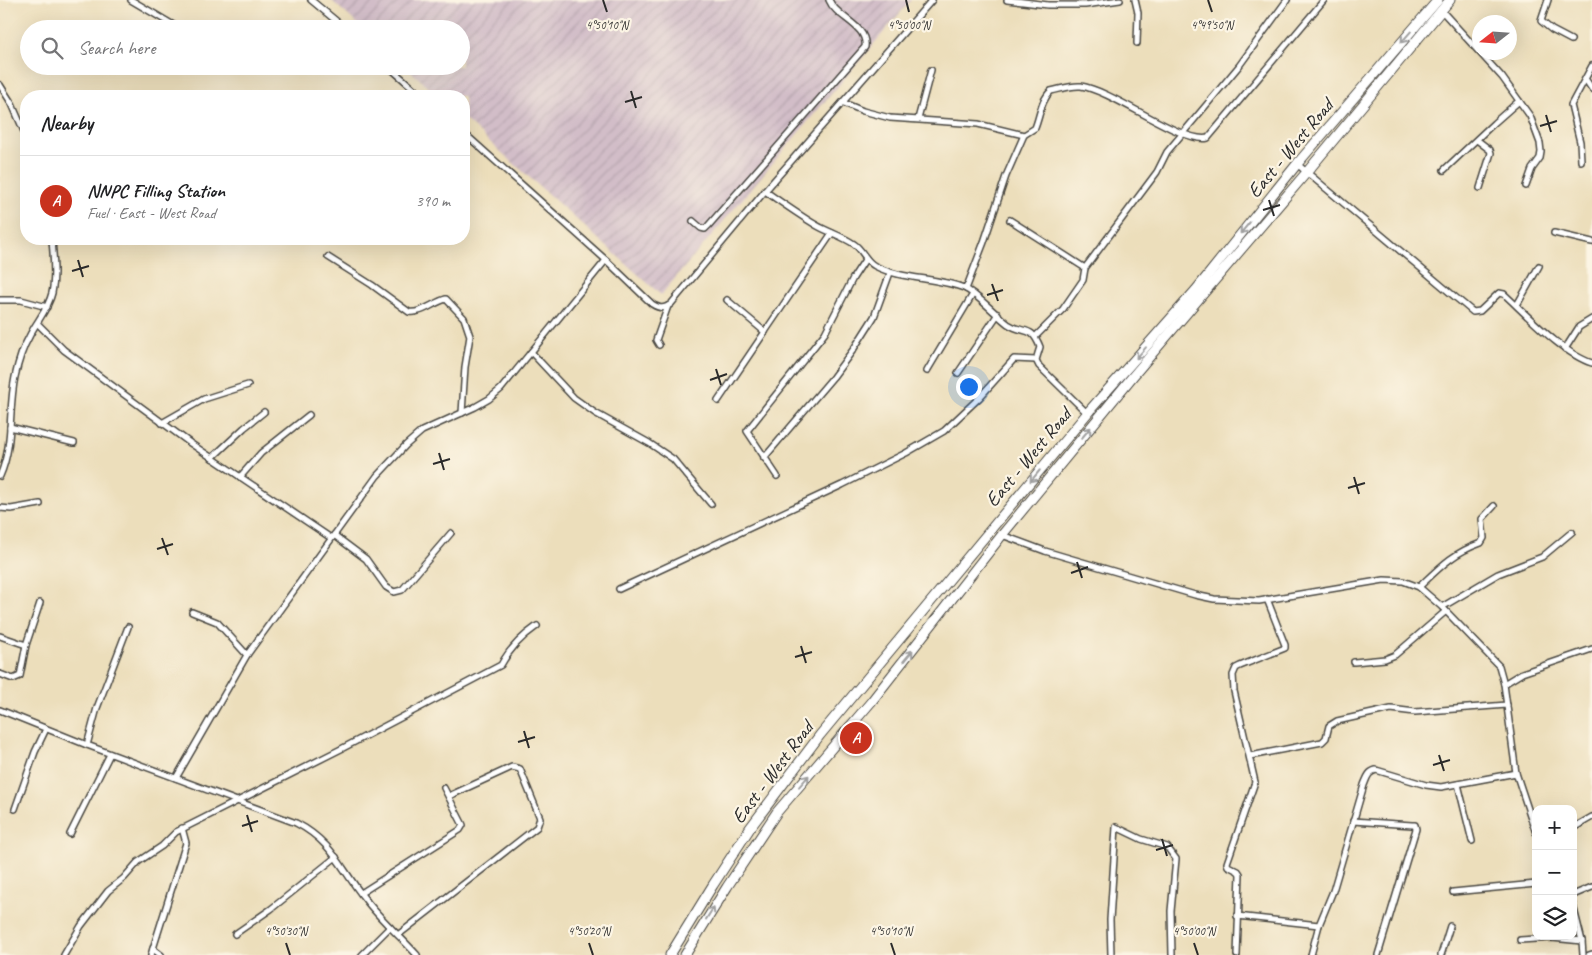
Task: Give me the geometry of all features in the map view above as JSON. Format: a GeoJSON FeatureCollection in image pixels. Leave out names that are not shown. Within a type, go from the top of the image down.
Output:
{"type":"FeatureCollection","features":[{"type":"Feature","properties":{"kind":"main road","name":"East - West Road"},"geometry":{"type":"LineString","coordinates":[[670,955],[750,828],[803,757],[1087,413],[1196,290],[1297,164],[1438,0]]}},
{"type":"Feature","properties":{"kind":"main road","name":"East - West Road"},"geometry":{"type":"LineString","coordinates":[[685,955],[777,812],[876,696],[1002,535],[1450,0]]}},
{"type":"Feature","properties":{"kind":"street"},"geometry":{"type":"LineString","coordinates":[[131,0],[165,20]]}},
{"type":"Feature","properties":{"kind":"street"},"geometry":{"type":"LineString","coordinates":[[311,0],[335,20]]}},
{"type":"Feature","properties":{"kind":"street"},"geometry":{"type":"LineString","coordinates":[[694,221],[701,228],[708,226],[865,47],[866,41],[858,29],[833,10],[829,0]]}},
{"type":"Feature","properties":{"kind":"street"},"geometry":{"type":"LineString","coordinates":[[659,345],[656,340],[668,306],[765,191],[932,0]]}},
{"type":"Feature","properties":{"kind":"street"},"geometry":{"type":"LineString","coordinates":[[1006,0],[1057,5],[1085,5],[1120,0]]}},
{"type":"Feature","properties":{"kind":"street"},"geometry":{"type":"LineString","coordinates":[[1135,0],[1139,20],[1137,42]]}},
{"type":"Feature","properties":{"kind":"street"},"geometry":{"type":"LineString","coordinates":[[1036,336],[1068,302],[1083,280],[1085,268],[1157,172],[1167,152],[1214,97],[1262,36],[1286,1],[1278,0]]}},
{"type":"Feature","properties":{"kind":"street"},"geometry":{"type":"LineString","coordinates":[[966,289],[1006,176],[1024,135],[1035,128],[1044,100],[1051,91],[1080,86],[1095,90],[1183,132],[1202,139],[1208,138],[1324,0]]}},
{"type":"Feature","properties":{"kind":"street"},"geometry":{"type":"LineString","coordinates":[[1548,0],[1541,21],[1552,30],[1571,40]]}},
{"type":"Feature","properties":{"kind":"street"},"geometry":{"type":"LineString","coordinates":[[1441,10],[1502,78],[1530,116],[1540,143],[1540,158],[1532,169],[1526,186]]}},
{"type":"Feature","properties":{"kind":"street"},"geometry":{"type":"LineString","coordinates":[[1581,161],[1580,142],[1571,105],[1592,66]]}},
{"type":"Feature","properties":{"kind":"street"},"geometry":{"type":"LineString","coordinates":[[918,119],[931,70]]}},
{"type":"Feature","properties":{"kind":"street"},"geometry":{"type":"LineString","coordinates":[[398,75],[415,90]]}},
{"type":"Feature","properties":{"kind":"street"},"geometry":{"type":"LineString","coordinates":[[1586,80],[1592,89]]}},
{"type":"Feature","properties":{"kind":"street"},"geometry":{"type":"LineString","coordinates":[[0,85],[12,104],[20,122]]}},
{"type":"Feature","properties":{"kind":"street"},"geometry":{"type":"LineString","coordinates":[[844,102],[863,112],[890,118],[978,124],[1024,135]]}},
{"type":"Feature","properties":{"kind":"street"},"geometry":{"type":"LineString","coordinates":[[1444,170],[1519,102]]}},
{"type":"Feature","properties":{"kind":"street"},"geometry":{"type":"LineString","coordinates":[[470,138],[606,260],[652,304],[659,308],[668,306]]}},
{"type":"Feature","properties":{"kind":"street"},"geometry":{"type":"LineString","coordinates":[[1477,140],[1490,150],[1491,154],[1480,188]]}},
{"type":"Feature","properties":{"kind":"street"},"geometry":{"type":"LineString","coordinates":[[1297,164],[1473,312],[1480,311],[1499,293],[1504,294],[1565,349],[1577,358],[1592,363]]}},
{"type":"Feature","properties":{"kind":"street"},"geometry":{"type":"LineString","coordinates":[[765,191],[818,226],[853,244],[860,249],[870,264],[890,273],[966,289],[1009,324],[1036,336],[1040,347],[1036,360],[1039,366],[1087,413]]}},
{"type":"Feature","properties":{"kind":"street"},"geometry":{"type":"LineString","coordinates":[[1010,220],[1085,268]]}},
{"type":"Feature","properties":{"kind":"street"},"geometry":{"type":"LineString","coordinates":[[718,402],[832,233]]}},
{"type":"Feature","properties":{"kind":"street"},"geometry":{"type":"LineString","coordinates":[[1554,233],[1592,242]]}},
{"type":"Feature","properties":{"kind":"street"},"geometry":{"type":"LineString","coordinates":[[0,476],[8,452],[11,403],[21,356],[29,336],[47,307],[52,292],[54,276],[52,245]]}},
{"type":"Feature","properties":{"kind":"street"},"geometry":{"type":"LineString","coordinates":[[328,257],[372,285],[409,312],[417,312],[446,299],[464,318],[470,336],[464,367],[462,413]]}},
{"type":"Feature","properties":{"kind":"street"},"geometry":{"type":"LineString","coordinates":[[777,476],[747,431],[825,333],[853,278],[866,258]]}},
{"type":"Feature","properties":{"kind":"street"},"geometry":{"type":"LineString","coordinates":[[176,778],[247,655],[377,476],[406,445],[428,428],[475,408],[495,394],[606,260]]}},
{"type":"Feature","properties":{"kind":"street"},"geometry":{"type":"LineString","coordinates":[[1516,305],[1539,266]]}},
{"type":"Feature","properties":{"kind":"street"},"geometry":{"type":"LineString","coordinates":[[764,458],[833,378],[853,350],[874,317],[890,273]]}},
{"type":"Feature","properties":{"kind":"street"},"geometry":{"type":"LineString","coordinates":[[927,371],[973,294]]}},
{"type":"Feature","properties":{"kind":"street"},"geometry":{"type":"LineString","coordinates":[[0,300],[21,300],[47,307]]}},
{"type":"Feature","properties":{"kind":"street"},"geometry":{"type":"LineString","coordinates":[[727,300],[765,332]]}},
{"type":"Feature","properties":{"kind":"street"},"geometry":{"type":"LineString","coordinates":[[958,373],[998,314]]}},
{"type":"Feature","properties":{"kind":"street"},"geometry":{"type":"LineString","coordinates":[[1565,349],[1579,327],[1592,319]]}},
{"type":"Feature","properties":{"kind":"street"},"geometry":{"type":"LineString","coordinates":[[38,324],[64,350],[162,423],[240,477],[366,559],[386,587],[394,592],[402,590],[451,533]]}},
{"type":"Feature","properties":{"kind":"street"},"geometry":{"type":"LineString","coordinates":[[531,352],[574,398],[595,413],[649,443],[673,459],[711,504]]}},
{"type":"Feature","properties":{"kind":"street"},"geometry":{"type":"LineString","coordinates":[[619,589],[842,486],[906,454],[944,431],[979,398],[1014,359],[1036,360]]}},
{"type":"Feature","properties":{"kind":"street"},"geometry":{"type":"LineString","coordinates":[[162,423],[204,399],[248,385]]}},
{"type":"Feature","properties":{"kind":"street"},"geometry":{"type":"LineString","coordinates":[[212,458],[264,412]]}},
{"type":"Feature","properties":{"kind":"street"},"geometry":{"type":"LineString","coordinates":[[240,477],[260,453],[310,414]]}},
{"type":"Feature","properties":{"kind":"street"},"geometry":{"type":"LineString","coordinates":[[10,427],[74,443]]}},
{"type":"Feature","properties":{"kind":"street"},"geometry":{"type":"LineString","coordinates":[[0,508],[11,509],[40,504]]}},
{"type":"Feature","properties":{"kind":"street"},"geometry":{"type":"LineString","coordinates":[[1419,587],[1444,563],[1463,550],[1481,543],[1484,538],[1482,519],[1494,506]]}},
{"type":"Feature","properties":{"kind":"street"},"geometry":{"type":"LineString","coordinates":[[1354,662],[1385,659],[1395,655],[1444,609],[1498,574],[1542,557],[1572,532]]}},
{"type":"Feature","properties":{"kind":"street"},"geometry":{"type":"LineString","coordinates":[[1002,535],[1054,554],[1195,595],[1239,601],[1259,601],[1384,580],[1403,581],[1419,587],[1444,609],[1496,662],[1502,672],[1516,773],[1532,821]]}},
{"type":"Feature","properties":{"kind":"street"},"geometry":{"type":"LineString","coordinates":[[1237,955],[1240,874],[1228,866],[1227,863],[1255,785],[1234,691],[1233,675],[1236,668],[1285,648],[1267,599]]}},
{"type":"Feature","properties":{"kind":"street"},"geometry":{"type":"LineString","coordinates":[[0,674],[14,679],[20,676],[26,645],[40,603]]}},
{"type":"Feature","properties":{"kind":"street"},"geometry":{"type":"LineString","coordinates":[[192,612],[217,622],[247,655]]}},
{"type":"Feature","properties":{"kind":"street"},"geometry":{"type":"LineString","coordinates":[[64,955],[81,926],[108,890],[124,878],[138,862],[162,846],[182,828],[343,748],[501,664],[517,642],[537,626]]}},
{"type":"Feature","properties":{"kind":"street"},"geometry":{"type":"LineString","coordinates":[[87,745],[97,708],[128,627]]}},
{"type":"Feature","properties":{"kind":"street"},"geometry":{"type":"LineString","coordinates":[[0,636],[26,645]]}},
{"type":"Feature","properties":{"kind":"street"},"geometry":{"type":"LineString","coordinates":[[1504,684],[1522,673],[1591,651]]}},
{"type":"Feature","properties":{"kind":"street"},"geometry":{"type":"LineString","coordinates":[[1250,756],[1322,742],[1326,738],[1329,726],[1337,721],[1390,709],[1415,712],[1507,705]]}},
{"type":"Feature","properties":{"kind":"street"},"geometry":{"type":"LineString","coordinates":[[0,710],[310,830],[329,847],[361,893],[417,955]]}},
{"type":"Feature","properties":{"kind":"street"},"geometry":{"type":"LineString","coordinates":[[15,809],[35,752],[46,729]]}},
{"type":"Feature","properties":{"kind":"street"},"geometry":{"type":"LineString","coordinates":[[70,834],[110,754]]}},
{"type":"Feature","properties":{"kind":"street"},"geometry":{"type":"LineString","coordinates":[[398,935],[537,828],[540,818],[520,769],[512,767],[448,796]]}},
{"type":"Feature","properties":{"kind":"street"},"geometry":{"type":"LineString","coordinates":[[1311,955],[1319,925],[1333,891],[1364,785],[1371,771],[1376,770],[1433,787],[1516,773]]}},
{"type":"Feature","properties":{"kind":"street"},"geometry":{"type":"LineString","coordinates":[[1458,784],[1472,841]]}},
{"type":"Feature","properties":{"kind":"street"},"geometry":{"type":"LineString","coordinates":[[361,893],[460,830],[463,825],[444,788]]}},
{"type":"Feature","properties":{"kind":"street"},"geometry":{"type":"LineString","coordinates":[[1577,826],[1592,817]]}},
{"type":"Feature","properties":{"kind":"street"},"geometry":{"type":"LineString","coordinates":[[1353,821],[1412,825],[1416,827],[1378,955]]}},
{"type":"Feature","properties":{"kind":"street"},"geometry":{"type":"LineString","coordinates":[[1111,955],[1110,920],[1116,827],[1141,839],[1167,847],[1176,858],[1171,911],[1172,955]]}},
{"type":"Feature","properties":{"kind":"street"},"geometry":{"type":"LineString","coordinates":[[151,955],[186,843],[182,828]]}},
{"type":"Feature","properties":{"kind":"street"},"geometry":{"type":"LineString","coordinates":[[235,934],[336,858]]}},
{"type":"Feature","properties":{"kind":"street"},"geometry":{"type":"LineString","coordinates":[[1453,892],[1532,884]]}},
{"type":"Feature","properties":{"kind":"street"},"geometry":{"type":"LineString","coordinates":[[1577,893],[1592,887]]}},
{"type":"Feature","properties":{"kind":"street"},"geometry":{"type":"LineString","coordinates":[[1237,916],[1319,925]]}},
{"type":"Feature","properties":{"kind":"street"},"geometry":{"type":"LineString","coordinates":[[1577,921],[1583,955]]}},
{"type":"Feature","properties":{"kind":"street"},"geometry":{"type":"LineString","coordinates":[[1441,955],[1450,926]]}},
{"type":"Feature","properties":{"kind":"street"},"geometry":{"type":"LineString","coordinates":[[362,955],[390,927]]}},
{"type":"Feature","properties":{"kind":"street"},"geometry":{"type":"LineString","coordinates":[[1520,940],[1552,938],[1582,941]]}},
{"type":"Feature","properties":{"kind":"street"},"geometry":{"type":"LineString","coordinates":[[153,949],[161,955]]}},
{"type":"Feature","properties":{"kind":"shaded area"},"geometry":{"type":"Polygon","coordinates":[[[331,0],[911,0],[661,295],[470,124],[470,90],[431,90],[415,75],[470,75],[470,20],[353,20],[331,0]]]}},
{"type":"Feature","properties":{"kind":"place","name":"NNPC Filling Station"},"geometry":{"type":"Point","coordinates":[856,738]}}]}
